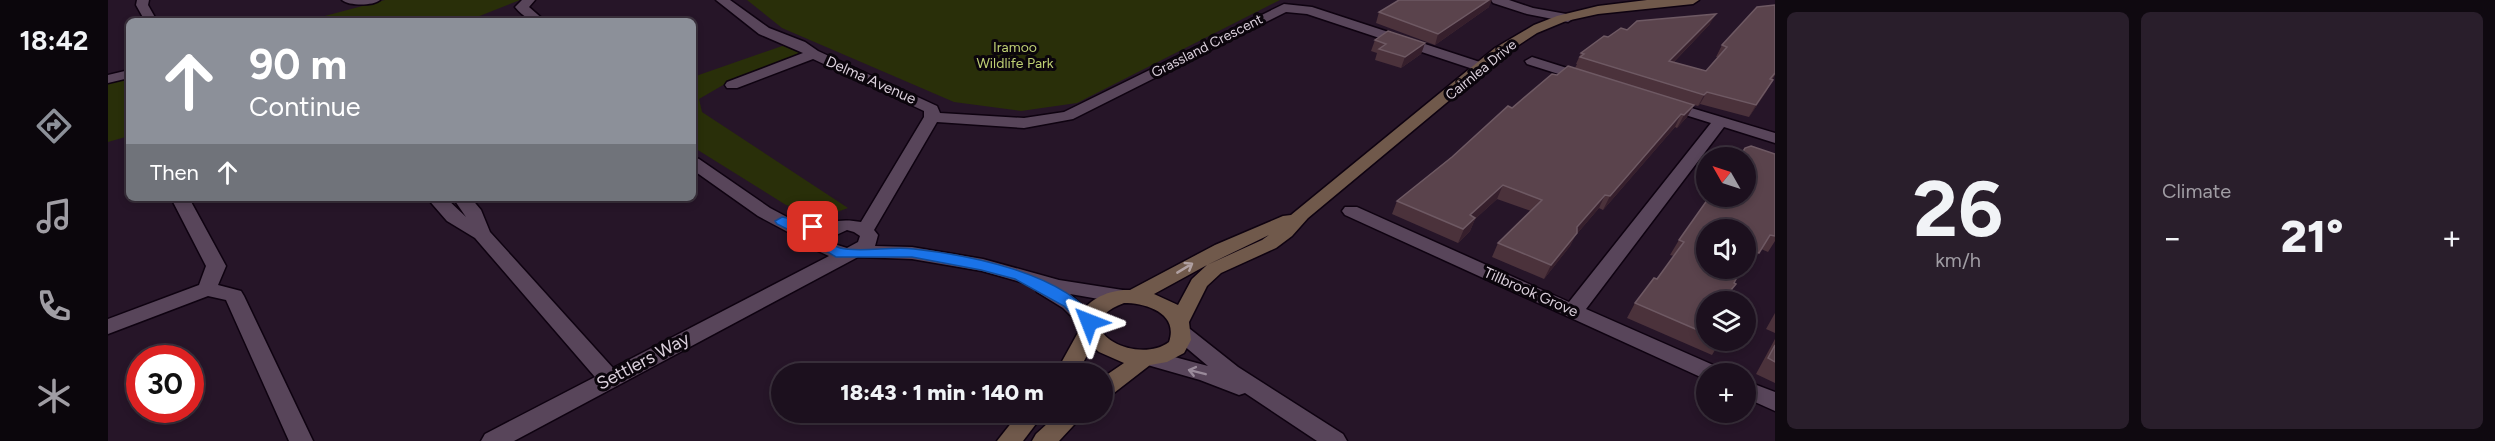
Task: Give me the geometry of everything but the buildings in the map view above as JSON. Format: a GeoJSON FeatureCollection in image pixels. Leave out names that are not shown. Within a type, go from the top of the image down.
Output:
{"type":"FeatureCollection","features":[{"type":"Feature","properties":{"kind":"street"},"geometry":{"type":"LineString","coordinates":[[143,0],[142,5],[149,18]]}},
{"type":"Feature","properties":{"kind":"street"},"geometry":{"type":"LineString","coordinates":[[348,0],[374,0]]}},
{"type":"Feature","properties":{"kind":"street"},"geometry":{"type":"LineString","coordinates":[[529,0],[521,7],[535,18]]}},
{"type":"Feature","properties":{"kind":"street","name":"Delma Avenue"},"geometry":{"type":"LineString","coordinates":[[722,0],[764,31],[800,45],[813,54],[928,106],[933,112],[932,117]]}},
{"type":"Feature","properties":{"kind":"street"},"geometry":{"type":"LineString","coordinates":[[1497,0],[1532,11],[1568,18]]}},
{"type":"Feature","properties":{"kind":"street","name":"Cairnlea Drive"},"geometry":{"type":"LineString","coordinates":[[1182,327],[1199,283],[1214,269],[1269,244],[1286,232],[1302,214],[1500,51],[1546,25],[1568,18],[1625,6],[1693,0]]}},
{"type":"Feature","properties":{"kind":"street","name":"Grassland Crescent"},"geometry":{"type":"LineString","coordinates":[[932,117],[1024,123],[1068,116],[1284,8],[1308,10],[1481,67]]}},
{"type":"Feature","properties":{"kind":"street"},"geometry":{"type":"LineString","coordinates":[[1532,11],[1546,25]]}},
{"type":"Feature","properties":{"kind":"street"},"geometry":{"type":"LineString","coordinates":[[732,85],[813,54]]}},
{"type":"Feature","properties":{"kind":"street"},"geometry":{"type":"LineString","coordinates":[[1532,61],[1596,82]]}},
{"type":"Feature","properties":{"kind":"street"},"geometry":{"type":"LineString","coordinates":[[108,79],[126,75]]}},
{"type":"Feature","properties":{"kind":"street"},"geometry":{"type":"LineString","coordinates":[[1653,100],[1774,136]]}},
{"type":"Feature","properties":{"kind":"street"},"geometry":{"type":"LineString","coordinates":[[854,252],[867,244],[867,233],[883,199],[932,117]]}},
{"type":"Feature","properties":{"kind":"street"},"geometry":{"type":"LineString","coordinates":[[1573,311],[1721,121]]}},
{"type":"Feature","properties":{"kind":"street"},"geometry":{"type":"LineString","coordinates":[[696,164],[764,212],[836,252],[912,253],[983,265],[1059,285],[1128,296],[1161,304],[1230,373],[1335,441]]}},
{"type":"Feature","properties":{"kind":"street"},"geometry":{"type":"LineString","coordinates":[[841,226],[883,199]]}},
{"type":"Feature","properties":{"kind":"street"},"geometry":{"type":"LineString","coordinates":[[182,201],[216,266],[207,289]]}},
{"type":"Feature","properties":{"kind":"street"},"geometry":{"type":"LineString","coordinates":[[439,201],[453,217],[481,234],[610,379]]}},
{"type":"Feature","properties":{"kind":"street"},"geometry":{"type":"LineString","coordinates":[[464,201],[472,210],[481,234]]}},
{"type":"Feature","properties":{"kind":"street","name":"Tillbrook Grove"},"geometry":{"type":"LineString","coordinates":[[1351,212],[1696,367]]}},
{"type":"Feature","properties":{"kind":"street","name":"Cairnlea Drive"},"geometry":{"type":"LineString","coordinates":[[1128,296],[1222,249],[1302,214]]}},
{"type":"Feature","properties":{"kind":"street"},"geometry":{"type":"LineString","coordinates":[[782,221],[813,227],[841,226],[867,233],[912,253]]}},
{"type":"Feature","properties":{"kind":"street","name":"Settlers Way"},"geometry":{"type":"LineString","coordinates":[[793,282],[815,261],[824,245],[825,234],[841,226]]}},
{"type":"Feature","properties":{"kind":"street","name":"Settlers Way"},"geometry":{"type":"LineString","coordinates":[[493,441],[854,252]]}},
{"type":"Feature","properties":{"kind":"street"},"geometry":{"type":"LineString","coordinates":[[1020,276],[1070,303],[1089,326],[1095,339],[1116,354],[1148,359],[1231,383],[1289,413]]}},
{"type":"Feature","properties":{"kind":"street"},"geometry":{"type":"LineString","coordinates":[[108,327],[207,289],[234,296],[301,441]]}},
{"type":"Feature","properties":{"kind":"street"},"geometry":{"type":"LineString","coordinates":[[1071,363],[1089,326],[1091,313],[1098,305],[1128,296]]}},
{"type":"Feature","properties":{"kind":"street"},"geometry":{"type":"LineString","coordinates":[[1113,383],[1148,359],[1174,350],[1181,343],[1182,327]]}},
{"type":"Feature","properties":{"kind":"street"},"geometry":{"type":"LineString","coordinates":[[1756,393],[1775,402]]}},
{"type":"Feature","properties":{"kind":"street"},"geometry":{"type":"LineString","coordinates":[[1009,441],[1025,423]]}},
{"type":"Feature","properties":{"kind":"street"},"geometry":{"type":"LineString","coordinates":[[1044,441],[1064,423]]}},
{"type":"Feature","properties":{"kind":"green space"},"geometry":{"type":"Polygon","coordinates":[[[385,0],[520,0],[475,18],[317,18],[385,0]]]}},
{"type":"Feature","properties":{"kind":"green space","name":"Iramoo Wildlife Park"},"geometry":{"type":"Polygon","coordinates":[[[747,0],[1280,0],[1077,103],[1021,111],[954,102],[782,28],[747,0]]]}},
{"type":"Feature","properties":{"kind":"green space"},"geometry":{"type":"Polygon","coordinates":[[[788,44],[804,53],[737,77],[699,99],[702,112],[848,208],[826,216],[786,205],[696,149],[696,76],[788,44]]]}},
{"type":"Feature","properties":{"kind":"green space"},"geometry":{"type":"Polygon","coordinates":[[[126,77],[126,137],[108,142],[108,82],[126,77]]]}},
{"type":"Feature","properties":{"kind":"route"},"geometry":{"type":"LineString","coordinates":[[813,227],[782,221],[836,252],[912,253],[983,265],[1020,276],[1070,303],[1089,322]]}}]}
